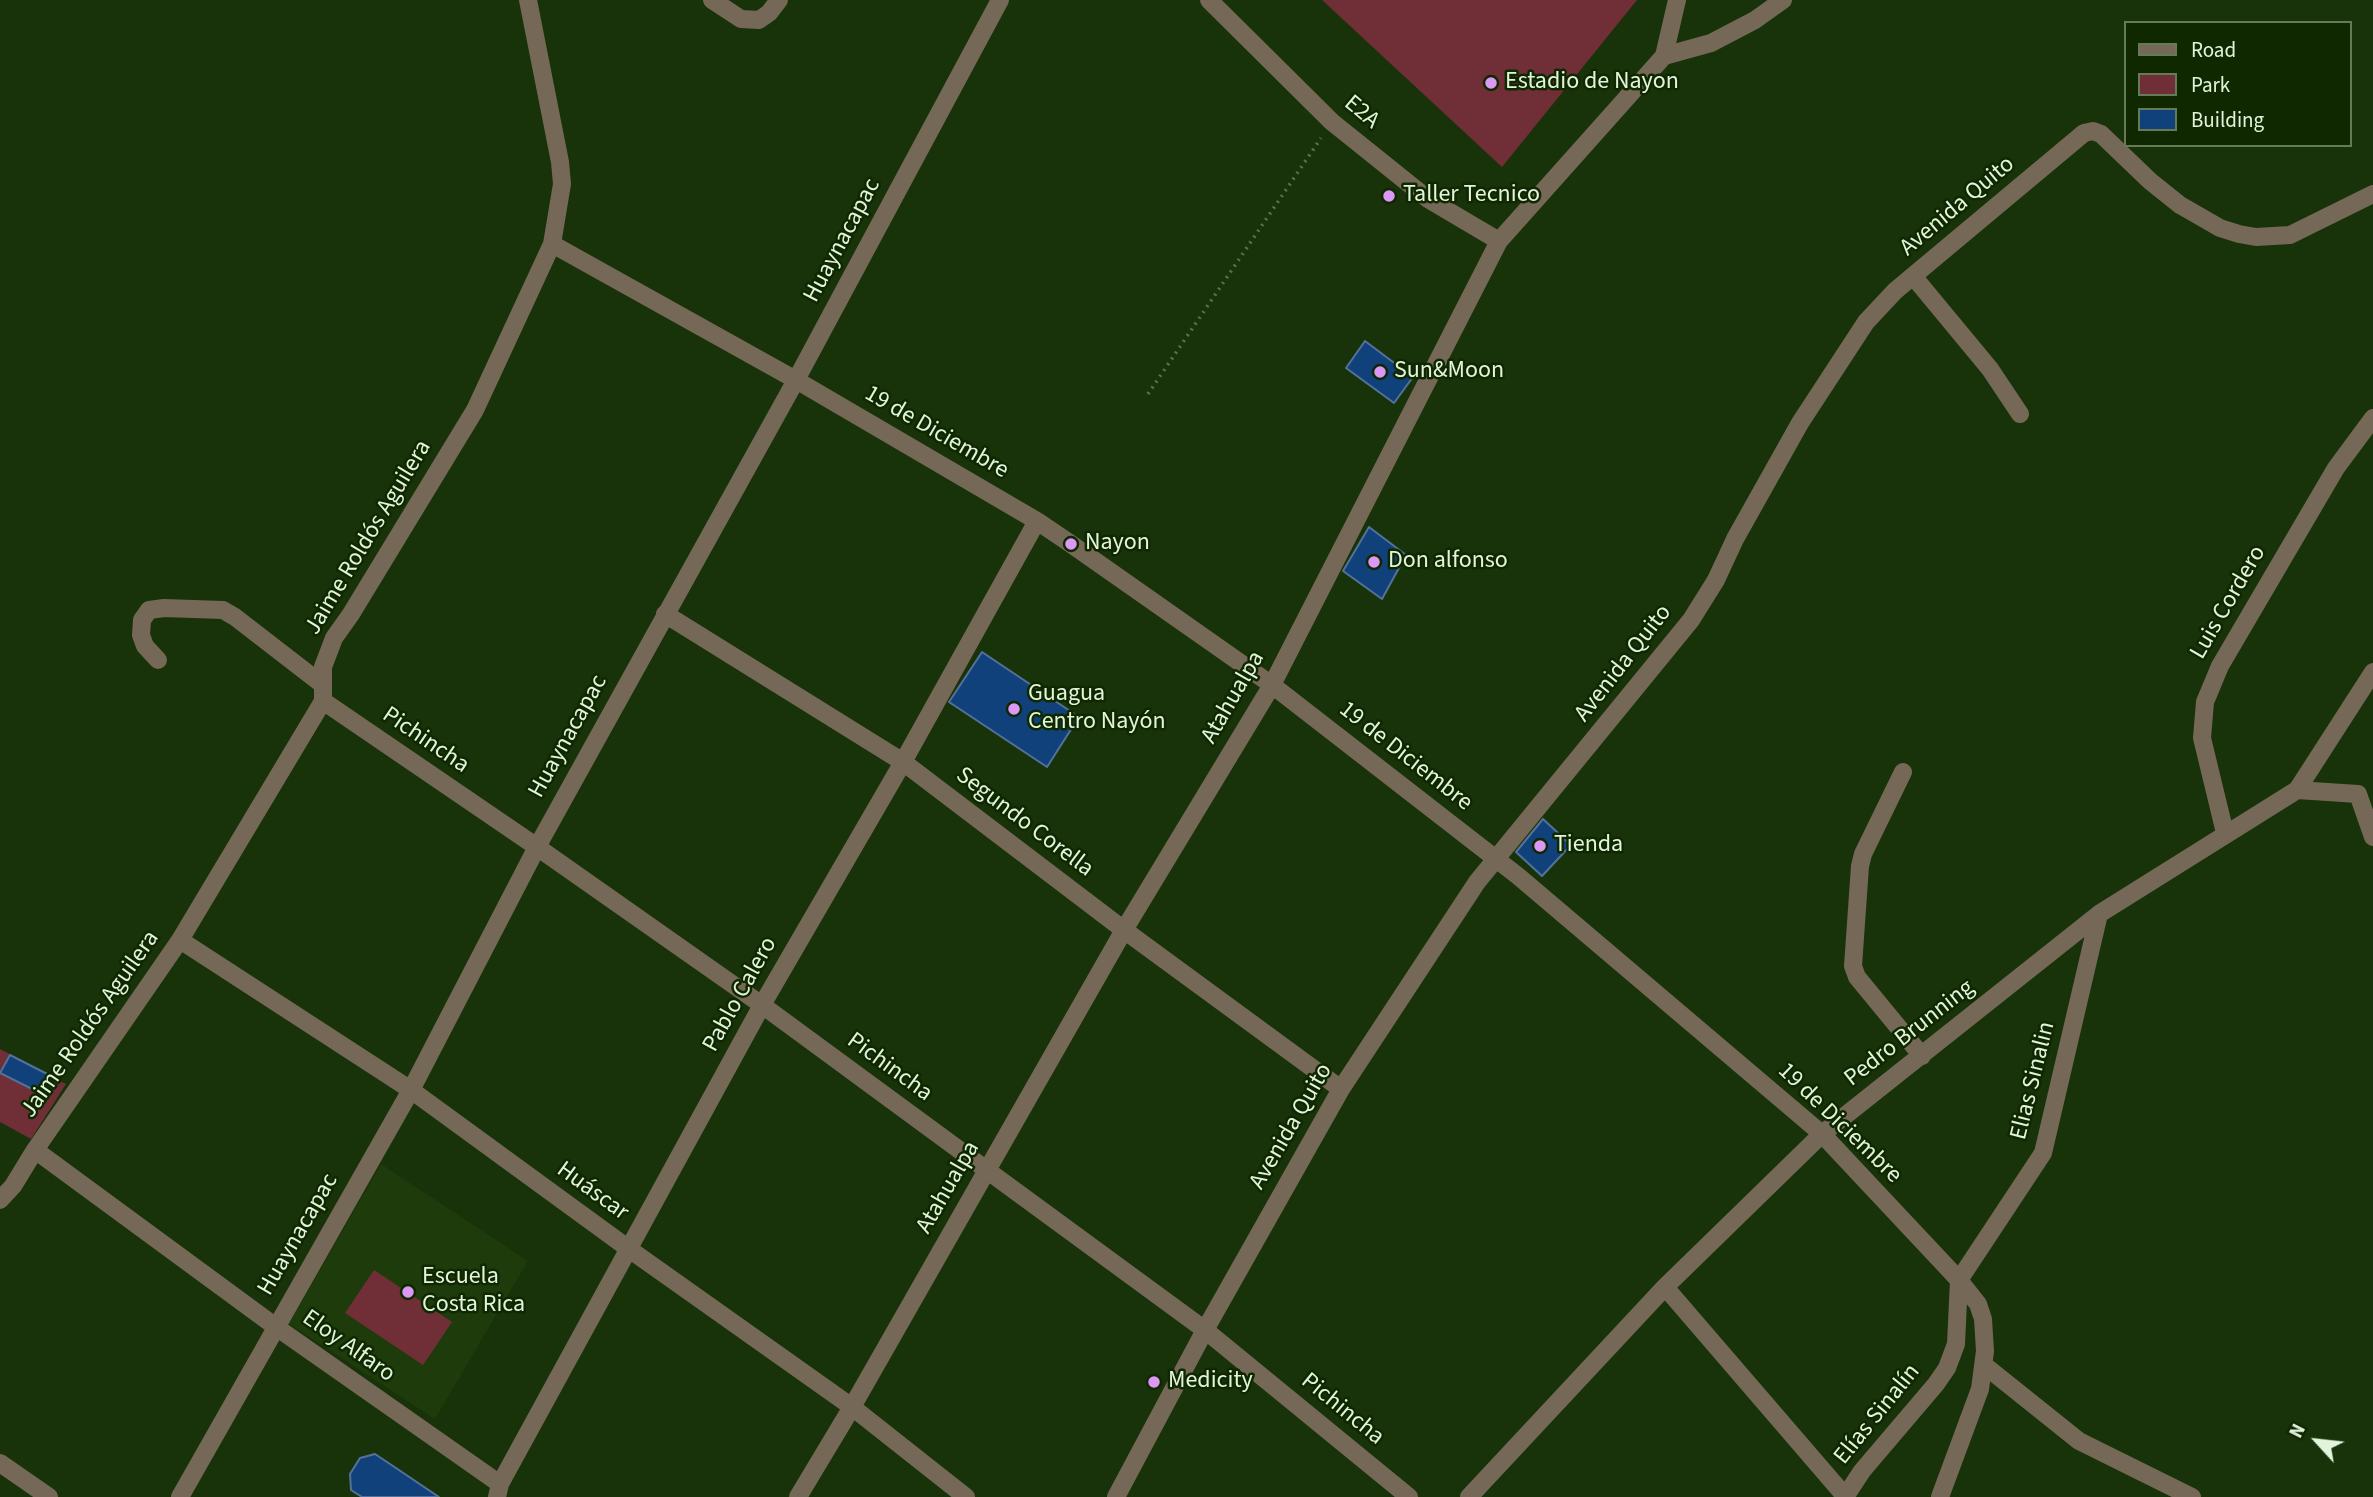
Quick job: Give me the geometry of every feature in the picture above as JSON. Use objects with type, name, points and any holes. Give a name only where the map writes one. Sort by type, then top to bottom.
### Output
[{"type":"street","name":"Jaime Roldós Aguilera","points":[[0,1200],[13,1185],[180,940],[323,693],[323,667],[334,638],[475,410],[552,244],[562,184],[560,162],[528,0]]},
{"type":"street","points":[[712,0],[741,19],[758,20],[769,13],[779,0]]},
{"type":"street","name":"Huaynacapac","points":[[180,1497],[411,1090],[537,846],[796,380],[1000,0]]},
{"type":"street","name":"E2A","points":[[1209,0],[1332,121],[1428,199],[1499,242]]},
{"type":"street","points":[[1677,0],[1664,56],[1711,43],[1755,20],[1783,0]]},
{"type":"street","name":"Atahualpa","points":[[798,1497],[988,1171],[1124,930],[1272,685],[1499,242],[1664,56]]},
{"type":"street","name":"Avenida Quito","points":[[1116,1497],[1205,1330],[1341,1089],[1459,907],[1690,620],[1716,580],[1735,539],[1807,411],[1866,322],[1895,291],[2084,133],[2093,131],[2101,134],[2150,181],[2180,205],[2220,229],[2238,234],[2271,237],[2290,235],[2311,227],[2373,194]]},
{"type":"street","name":"19 de Diciembre","points":[[552,244],[796,380],[1037,521],[1272,685],[1557,908],[1822,1134],[1959,1280],[1978,1304],[1983,1319],[1984,1365],[1980,1389],[1940,1497]]},
{"type":"street","points":[[1913,276],[1990,369],[2020,414]]},
{"type":"street","name":"Luis Cordero","points":[[2225,833],[2202,738],[2205,702],[2220,666],[2336,468],[2373,418]]},
{"type":"street","name":"Pablo Calero","points":[[498,1490],[762,1005],[903,762],[1037,521]]},
{"type":"street","name":"Pichincha","points":[[158,660],[145,646],[141,635],[142,620],[149,610],[222,610],[235,617],[323,693],[762,1005],[1205,1330],[1409,1497]]},
{"type":"street","name":"Segundo Corella","points":[[665,614],[903,762],[1124,930],[1341,1089]]},
{"type":"street","name":"Pedro Brunning","points":[[1469,1497],[1665,1287],[1822,1134],[2099,914],[2297,790],[2373,672]]},
{"type":"street","points":[[1903,772],[1863,854],[1853,966],[1857,977],[1922,1056]]},
{"type":"street","points":[[2297,790],[2358,794],[2373,837]]},
{"type":"street","name":"Elias Sinalin","points":[[1959,1280],[1978,1248],[2012,1203],[2046,1144],[2099,914]]},
{"type":"street","name":"Huáscar","points":[[180,940],[411,1090],[852,1407],[965,1497]]},
{"type":"street","name":"Eloy Alfaro","points":[[35,1150],[498,1490]]},
{"type":"street","name":"Elías Sinalín","points":[[1845,1497],[1862,1471],[1937,1384],[1947,1368],[1956,1344],[1959,1280]]},
{"type":"street","points":[[1665,1287],[1845,1497]]},
{"type":"street","points":[[1984,1365],[2079,1441],[2192,1497]]},
{"type":"street","points":[[0,1463],[49,1497]]},
{"type":"path","points":[[1148,394],[1332,121]]},
{"type":"shaded area","name":"Escuela Costa Rica","points":[[381,1164],[528,1261],[435,1419],[289,1324]]},
{"type":"green space","name":"Estadio de Nayon","points":[[1322,0],[1637,0],[1502,167]]},
{"type":"green space","points":[[0,1049],[66,1084],[31,1139],[0,1122]]},
{"type":"green space","points":[[374,1270],[452,1322],[423,1365],[345,1313]]},
{"type":"building","name":"Sun&Moon","points":[[1365,341],[1413,377],[1394,403],[1346,368]]},
{"type":"building","name":"Don alfonso","points":[[1369,527],[1406,555],[1382,599],[1343,571]]},
{"type":"building","name":"Guagua Centro Nayón","points":[[982,652],[1079,717],[1047,767],[949,702]]},
{"type":"building","name":"Tienda","points":[[1543,819],[1571,845],[1542,876],[1516,852]]},
{"type":"building","points":[[10,1055],[57,1079],[48,1097],[0,1073]]},
{"type":"building","points":[[375,1454],[439,1497],[362,1497],[351,1490],[350,1474],[360,1458]]},
{"type":"place","name":"Estadio de Nayon","points":[[1491,83]]},
{"type":"place","name":"Taller Tecnico","points":[[1389,196]]},
{"type":"place","name":"Sun&Moon","points":[[1380,372]]},
{"type":"place","name":"Nayon","points":[[1071,544]]},
{"type":"place","name":"Don alfonso","points":[[1374,562]]},
{"type":"place","name":"Guagua Centro Nayón","points":[[1014,709]]},
{"type":"place","name":"Tienda","points":[[1540,846]]},
{"type":"place","name":"Escuela Costa Rica","points":[[408,1292]]},
{"type":"place","name":"Medicity","points":[[1154,1382]]}]
